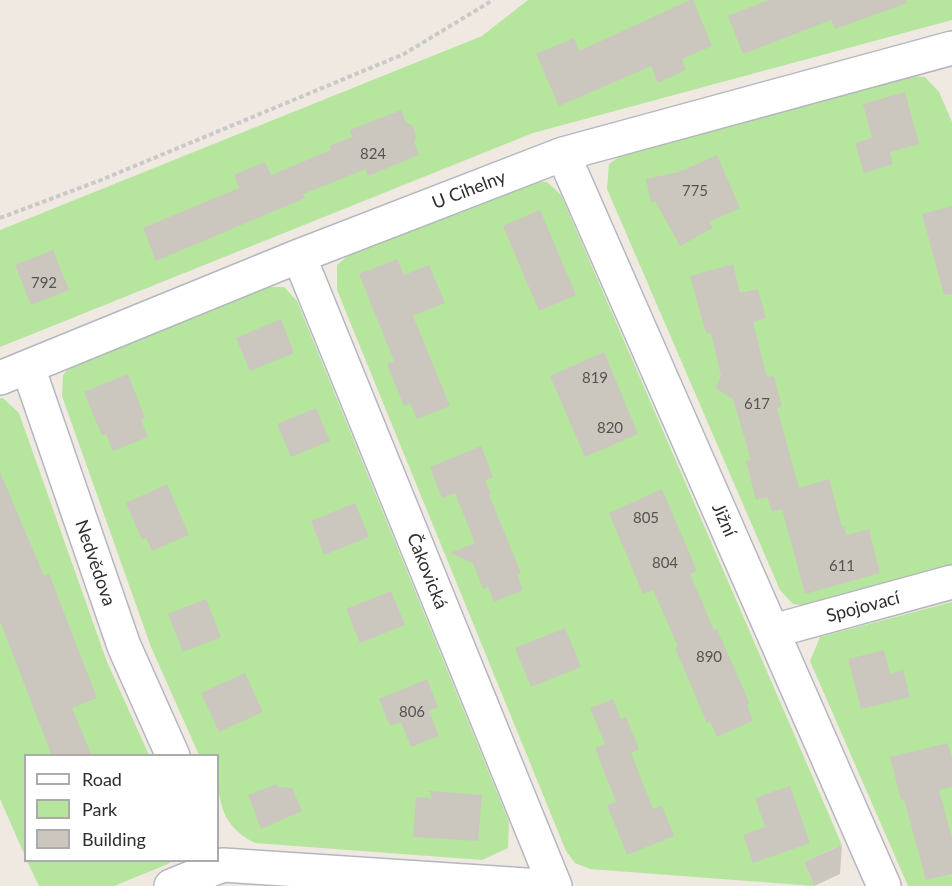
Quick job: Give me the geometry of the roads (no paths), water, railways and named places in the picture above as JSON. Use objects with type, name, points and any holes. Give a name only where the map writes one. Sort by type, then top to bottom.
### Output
[{"type":"street","name":"U Cihelny","points":[[14,373],[299,256],[563,154],[950,55]]},
{"type":"street","name":"Jižní","points":[[563,154],[884,886]]},
{"type":"street","name":"Čakovická","points":[[299,256],[555,886]]},
{"type":"street","name":"Nedvědova","points":[[14,373],[124,645],[173,754]]},
{"type":"street","name":"Spojovací","points":[[773,631],[952,582]]},
{"type":"street","points":[[171,886],[224,868],[542,886]]}]
